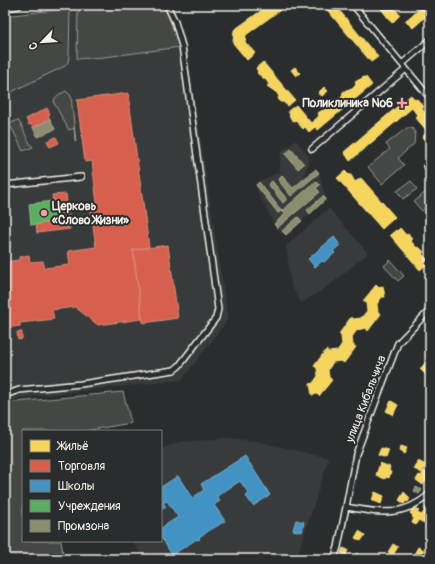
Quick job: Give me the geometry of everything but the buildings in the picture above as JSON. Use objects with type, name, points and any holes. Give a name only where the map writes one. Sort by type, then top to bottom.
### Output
[{"type":"main road","points":[[5,7],[18,5]]},
{"type":"street","points":[[5,395],[19,390],[81,384],[174,370],[179,366],[216,318],[218,309],[182,46],[175,22],[167,5]]},
{"type":"street","points":[[352,5],[430,98]]},
{"type":"street","points":[[402,64],[430,40]]},
{"type":"street","points":[[312,149],[406,69]]},
{"type":"street","points":[[5,185],[81,177]]},
{"type":"street","name":"улица Кибальчича","points":[[334,559],[338,547],[356,454],[398,343],[430,310]]},
{"type":"street","points":[[346,507],[372,512],[391,512],[406,509],[430,494]]},
{"type":"shaded area","points":[[82,5],[172,5],[185,36],[228,319],[182,380],[18,398],[5,406],[5,16]]},
{"type":"shaded area","points":[[83,5],[164,5],[180,47],[77,59],[78,12]]},
{"type":"shaded area","points":[[70,8],[68,62],[65,66],[5,95],[5,16]]},
{"type":"shaded area","points":[[66,91],[71,96],[76,142],[74,128],[69,130],[54,103],[56,96]]},
{"type":"shaded area","points":[[18,120],[33,147],[23,151],[9,124]]},
{"type":"shaded area","points":[[407,128],[412,128],[415,132],[414,144],[398,158],[404,165],[382,184],[368,167],[390,149],[386,144]]},
{"type":"shaded area","points":[[296,140],[310,158],[304,178],[316,169],[319,173],[326,199],[286,235],[281,233],[274,224],[254,184],[279,172],[281,152]]},
{"type":"shaded area","points":[[411,181],[417,189],[403,199],[397,191]]},
{"type":"shaded area","points":[[430,188],[430,204],[422,211],[414,202]]},
{"type":"shaded area","points":[[329,208],[368,253],[329,286],[301,303],[291,286],[286,246]]},
{"type":"shaded area","points":[[390,260],[404,276],[398,281],[384,266]]},
{"type":"shaded area","points":[[123,392],[131,423],[90,430],[22,430],[22,542],[61,542],[64,559],[5,559],[5,403]]},
{"type":"shaded area","points":[[227,438],[256,441],[329,458],[296,559],[144,559],[133,542],[162,542],[162,449],[180,442]]},
{"type":"place","name":"Поликлиника №6","points":[[402,103]]},
{"type":"place","name":"Церковь «Слово Жизни»","points":[[44,213]]}]
